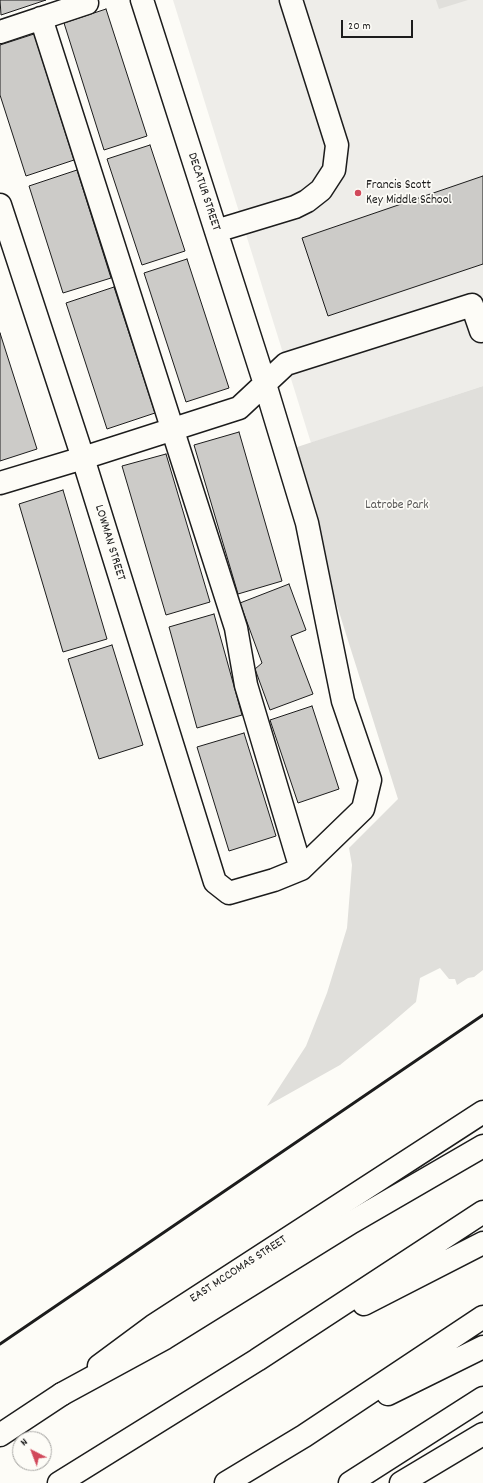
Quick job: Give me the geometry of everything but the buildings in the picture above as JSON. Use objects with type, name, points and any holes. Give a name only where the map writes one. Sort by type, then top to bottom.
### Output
[{"type":"main road","name":"DECATUR STREET","points":[[142,0],[265,384],[307,524],[344,701],[370,780],[363,809],[301,868],[274,880],[229,893],[215,882]]},
{"type":"main road","points":[[216,231],[295,207],[307,201],[321,190],[334,170],[337,146],[291,0]]},
{"type":"main road","points":[[0,32],[87,3]]},
{"type":"main road","points":[[41,18],[236,628],[246,685],[301,868]]},
{"type":"main road","name":"LOWMAN STREET","points":[[0,205],[83,458],[215,882]]},
{"type":"main road","points":[[0,483],[173,430],[239,408],[286,364],[472,305],[481,331]]},
{"type":"main road","name":"EAST MCCOMAS STREET","points":[[0,1435],[62,1394],[153,1326],[483,1112]]},
{"type":"main road","points":[[62,1394],[165,1338],[352,1222],[483,1146]]},
{"type":"main road","points":[[59,1483],[257,1360],[483,1212]]},
{"type":"main road","points":[[257,1360],[483,1243]]},
{"type":"main road","points":[[226,1483],[304,1436],[483,1317]]},
{"type":"main road","points":[[304,1436],[483,1347]]},
{"type":"main road","points":[[350,1483],[483,1398]]},
{"type":"main road","points":[[401,1483],[483,1434]]},
{"type":"shaded area","name":"Francis Scott Key Middle School","points":[[173,0],[483,0],[483,386],[311,443]]},
{"type":"green space","points":[[436,0],[468,0],[439,9]]},
{"type":"green space","name":"Latrobe Park","points":[[483,386],[483,970],[474,977],[468,978],[457,985],[455,979],[449,979],[440,968],[420,978],[416,1002],[387,1027],[340,1065],[267,1106],[306,1046],[327,993],[347,928],[352,865],[349,848],[398,799],[288,450]]},
{"type":"railway","points":[[0,1344],[483,1015]]},
{"type":"place","name":"Francis Scott Key Middle School","points":[[358,193]]}]
